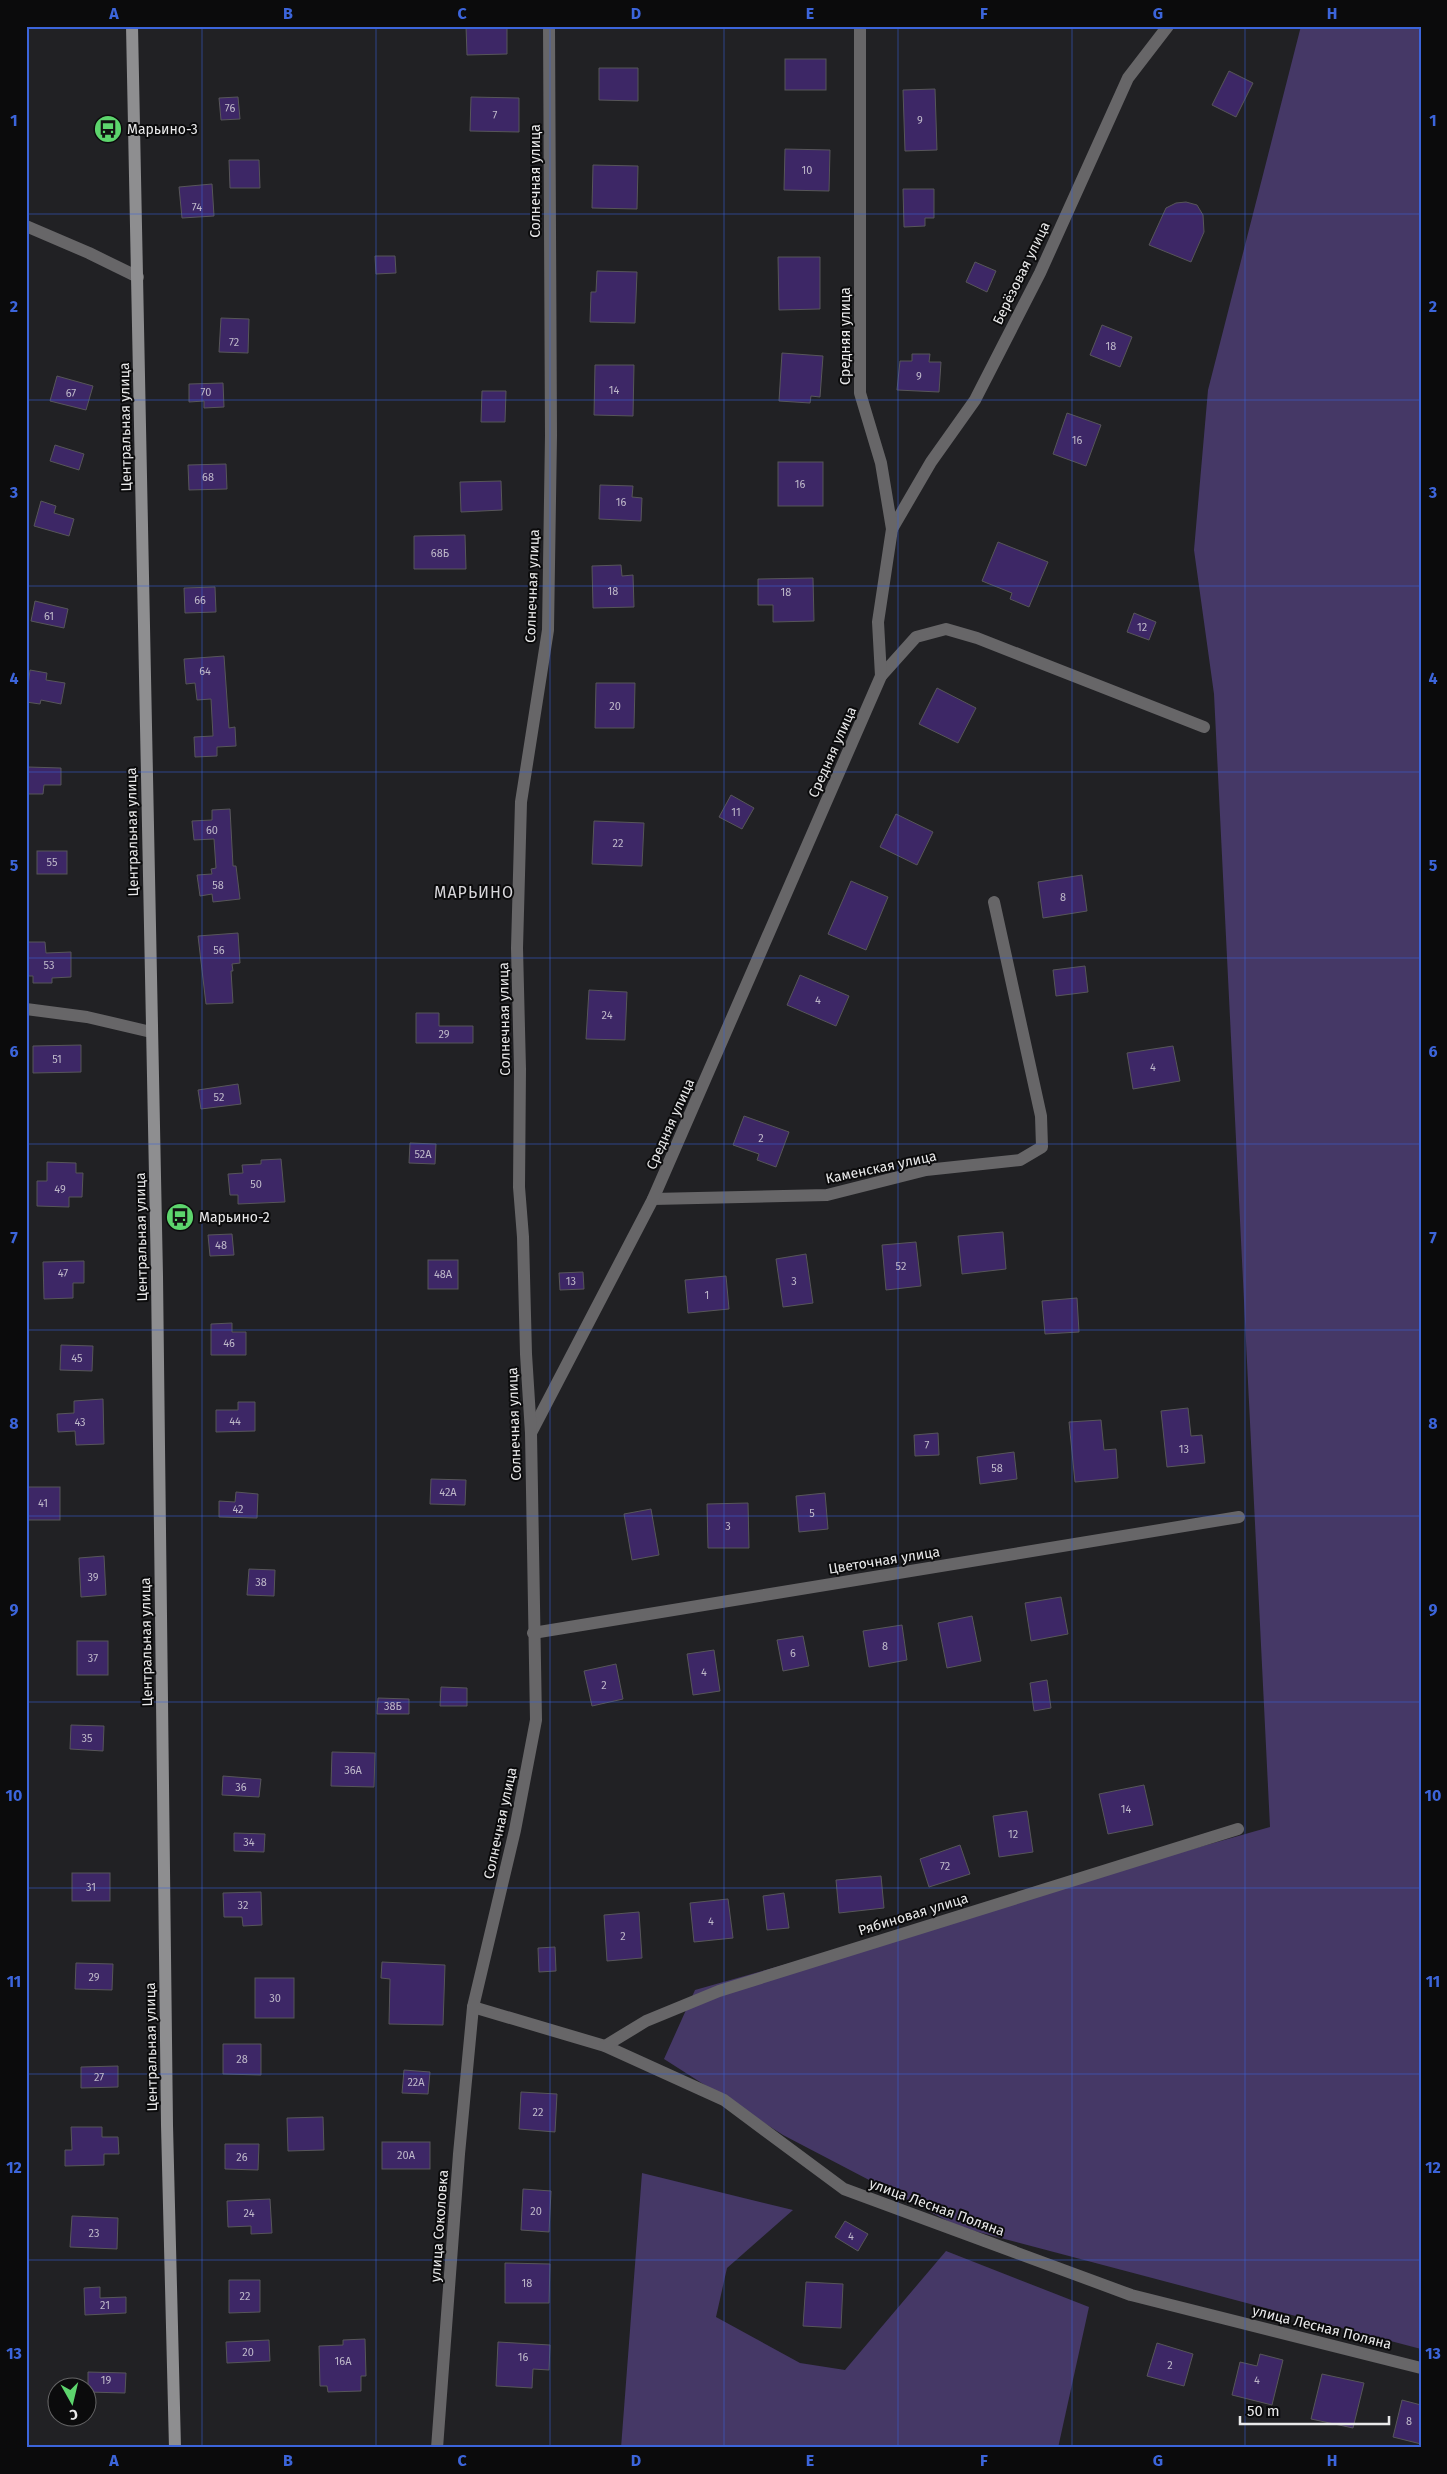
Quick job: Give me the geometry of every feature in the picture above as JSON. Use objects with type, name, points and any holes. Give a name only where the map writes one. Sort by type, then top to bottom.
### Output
[{"type":"main road","name":"Центральная улица","points":[[132,26],[159,1403],[167,2125],[175,2448]]},
{"type":"street","name":"Солнечная улица","points":[[473,2007],[515,1830],[536,1720],[531,1433],[526,1354],[524,1237],[518,1187],[520,1069],[517,948],[521,802],[548,630],[551,435],[549,26]]},
{"type":"street","name":"Средняя улица","points":[[531,1433],[653,1199],[881,676],[878,622],[892,529],[881,463],[860,393],[860,26]]},
{"type":"street","name":"Берёзовая улица","points":[[892,529],[931,462],[975,400],[1040,273],[1128,78],[1168,26]]},
{"type":"street","points":[[26,226],[89,253],[138,277]]},
{"type":"street","points":[[881,676],[916,637],[946,629],[977,638],[1204,727]]},
{"type":"street","name":"Каменская улица","points":[[653,1199],[827,1195],[926,1170],[1020,1160],[1042,1147],[1041,1116],[994,902]]},
{"type":"street","points":[[26,1009],[87,1017],[151,1032]]},
{"type":"street","name":"Цветочная улица","points":[[533,1632],[1239,1517]]},
{"type":"street","name":"Рябиновая улица","points":[[605,2046],[646,2021],[719,1991],[1238,1829]]},
{"type":"street","name":"улица Лесная Поляна","points":[[473,2007],[605,2046],[724,2100],[844,2189],[1131,2295],[1421,2368]]},
{"type":"street","name":"улица Соколовка","points":[[438,2448],[473,2007]]},
{"type":"shaded area","points":[[1301,26],[1421,26],[1421,2349],[959,2227],[783,2135],[664,2059],[695,1990],[1270,1827],[1214,694],[1194,550],[1208,390]]},
{"type":"shaded area","points":[[642,2173],[793,2210],[727,2268],[716,2317],[800,2363],[845,2370],[946,2251],[1089,2307],[1058,2448],[621,2448]]},
{"type":"building","points":[[466,26],[507,26],[507,54],[467,55]]},
{"type":"building","points":[[785,59],[826,59],[826,90],[785,90]]},
{"type":"building","points":[[599,68],[638,68],[638,101],[599,100]]},
{"type":"building","points":[[1229,71],[1253,83],[1236,117],[1212,105]]},
{"type":"building","points":[[935,89],[937,150],[905,151],[903,90]]},
{"type":"building","points":[[238,97],[240,119],[221,120],[219,98]]},
{"type":"building","points":[[471,97],[519,98],[519,132],[470,131]]},
{"type":"building","points":[[785,149],[830,150],[829,191],[784,190]]},
{"type":"building","points":[[229,160],[259,160],[260,188],[230,188]]},
{"type":"building","points":[[593,165],[638,166],[637,209],[592,208]]},
{"type":"building","points":[[212,184],[214,216],[182,218],[179,187]]},
{"type":"building","points":[[903,189],[934,189],[934,218],[925,218],[925,226],[904,227]]},
{"type":"building","points":[[1186,202],[1197,205],[1203,215],[1204,232],[1191,262],[1149,245],[1166,208],[1176,203]]},
{"type":"building","points":[[375,256],[395,256],[396,273],[376,274]]},
{"type":"building","points":[[778,257],[820,257],[820,309],[779,310]]},
{"type":"building","points":[[975,262],[996,271],[987,292],[966,282]]},
{"type":"building","points":[[597,271],[637,272],[635,323],[590,322],[591,292],[596,292]]},
{"type":"building","points":[[221,318],[249,319],[248,353],[219,352]]},
{"type":"building","points":[[1102,325],[1132,337],[1120,367],[1090,355]]},
{"type":"building","points":[[782,353],[823,356],[820,397],[811,396],[810,403],[779,401]]},
{"type":"building","points":[[912,354],[930,354],[929,362],[941,362],[939,392],[897,390],[900,361],[912,361]]},
{"type":"building","points":[[595,365],[634,365],[633,416],[594,415]]},
{"type":"building","points":[[57,376],[93,386],[86,410],[50,401]]},
{"type":"building","points":[[223,383],[224,407],[204,408],[204,401],[189,402],[189,384]]},
{"type":"building","points":[[482,391],[506,391],[505,422],[481,422]]},
{"type":"building","points":[[1067,413],[1101,425],[1086,466],[1053,454]]},
{"type":"building","points":[[55,445],[84,454],[79,470],[50,461]]},
{"type":"building","points":[[778,462],[823,462],[823,506],[778,506]]},
{"type":"building","points":[[226,464],[227,489],[189,490],[188,465]]},
{"type":"building","points":[[501,481],[502,510],[461,512],[460,482]]},
{"type":"building","points":[[600,485],[633,486],[632,497],[642,498],[641,521],[599,519]]},
{"type":"building","points":[[41,501],[56,506],[54,513],[74,519],[69,536],[34,526]]},
{"type":"building","points":[[465,535],[466,569],[414,569],[414,536]]},
{"type":"building","points":[[998,542],[1048,562],[1029,607],[1010,599],[1012,593],[982,581]]},
{"type":"building","points":[[621,565],[622,576],[633,575],[634,607],[593,608],[592,566]]},
{"type":"building","points":[[813,578],[814,621],[773,622],[773,605],[758,605],[758,579]]},
{"type":"building","points":[[215,587],[216,612],[185,613],[184,588]]},
{"type":"building","points":[[35,601],[68,609],[64,628],[31,621]]},
{"type":"building","points":[[1134,613],[1156,622],[1149,640],[1127,632]]},
{"type":"building","points":[[224,656],[229,728],[235,727],[236,746],[217,747],[217,756],[195,757],[194,737],[213,736],[211,699],[197,700],[195,683],[186,684],[184,659]]},
{"type":"building","points":[[30,670],[47,673],[46,680],[65,683],[61,704],[41,700],[40,704],[26,702]]},
{"type":"building","points":[[596,683],[635,683],[634,728],[595,728]]},
{"type":"building","points":[[937,688],[976,708],[958,743],[919,724]]},
{"type":"building","points":[[28,767],[61,768],[61,785],[44,785],[43,794],[28,794]]},
{"type":"building","points":[[731,795],[754,808],[742,829],[719,817]]},
{"type":"building","points":[[230,809],[233,866],[236,866],[240,899],[213,902],[212,894],[200,896],[197,875],[212,874],[211,869],[216,868],[214,839],[194,840],[192,821],[212,820],[212,810]]},
{"type":"building","points":[[896,814],[933,832],[917,865],[880,847]]},
{"type":"building","points":[[594,821],[644,823],[642,866],[592,864]]},
{"type":"building","points":[[37,851],[67,851],[67,874],[37,874]]},
{"type":"building","points":[[1082,875],[1087,911],[1043,918],[1038,882]]},
{"type":"building","points":[[851,881],[888,897],[866,950],[828,934]]},
{"type":"building","points":[[238,933],[240,963],[232,964],[233,971],[231,971],[233,1003],[206,1004],[198,936]]},
{"type":"building","points":[[26,942],[45,942],[46,953],[71,952],[71,977],[52,978],[52,983],[33,983],[33,976],[26,976]]},
{"type":"building","points":[[1085,966],[1088,992],[1056,996],[1053,970]]},
{"type":"building","points":[[800,975],[849,996],[836,1026],[787,1005]]},
{"type":"building","points":[[589,990],[627,992],[625,1040],[586,1039]]},
{"type":"building","points":[[416,1013],[439,1013],[439,1026],[473,1026],[473,1043],[416,1043]]},
{"type":"building","points":[[81,1045],[81,1072],[33,1073],[33,1046]]},
{"type":"building","points":[[1173,1046],[1180,1081],[1133,1089],[1127,1053]]},
{"type":"building","points":[[238,1084],[241,1104],[201,1109],[198,1090]]},
{"type":"building","points":[[744,1116],[789,1132],[776,1167],[757,1160],[759,1154],[733,1145]]},
{"type":"building","points":[[410,1143],[436,1144],[435,1164],[409,1163]]},
{"type":"building","points":[[281,1159],[285,1202],[238,1204],[238,1195],[230,1195],[228,1174],[243,1173],[242,1165],[261,1164],[261,1160]]},
{"type":"building","points":[[47,1162],[76,1163],[76,1173],[83,1173],[82,1197],[69,1197],[69,1207],[37,1206],[37,1181],[47,1181]]},
{"type":"building","points":[[1003,1232],[1006,1269],[962,1274],[958,1236]]},
{"type":"building","points":[[232,1234],[234,1255],[210,1256],[208,1235]]},
{"type":"building","points":[[916,1242],[921,1286],[886,1290],[882,1245]]},
{"type":"building","points":[[806,1254],[813,1303],[783,1307],[776,1259]]},
{"type":"building","points":[[428,1260],[458,1260],[458,1289],[428,1289]]},
{"type":"building","points":[[84,1261],[84,1283],[73,1283],[73,1298],[44,1299],[43,1262]]},
{"type":"building","points":[[583,1272],[584,1289],[560,1290],[559,1273]]},
{"type":"building","points":[[726,1276],[729,1309],[688,1313],[685,1280]]},
{"type":"building","points":[[1077,1298],[1079,1332],[1045,1334],[1042,1301]]},
{"type":"building","points":[[232,1323],[232,1332],[246,1332],[246,1355],[211,1355],[211,1324]]},
{"type":"building","points":[[61,1345],[93,1346],[92,1371],[60,1370]]},
{"type":"building","points":[[103,1399],[104,1444],[76,1445],[75,1431],[58,1432],[57,1414],[74,1413],[74,1401]]},
{"type":"building","points":[[238,1402],[255,1402],[255,1431],[216,1432],[216,1410],[238,1410]]},
{"type":"building","points":[[1188,1408],[1191,1436],[1202,1435],[1205,1463],[1167,1467],[1161,1411]]},
{"type":"building","points":[[1101,1420],[1104,1450],[1116,1449],[1118,1478],[1075,1482],[1069,1422]]},
{"type":"building","points":[[938,1433],[939,1455],[915,1456],[914,1435]]},
{"type":"building","points":[[1014,1452],[1017,1479],[980,1484],[977,1457]]},
{"type":"building","points":[[431,1479],[466,1480],[465,1505],[430,1504]]},
{"type":"building","points":[[26,1487],[60,1487],[60,1520],[26,1520]]},
{"type":"building","points":[[236,1492],[258,1494],[257,1518],[219,1517],[219,1501],[235,1502]]},
{"type":"building","points":[[825,1493],[828,1529],[799,1532],[796,1496]]},
{"type":"building","points":[[748,1503],[749,1548],[708,1548],[707,1504]]},
{"type":"building","points":[[651,1509],[659,1555],[632,1560],[624,1514]]},
{"type":"building","points":[[104,1556],[106,1595],[81,1597],[79,1558]]},
{"type":"building","points":[[249,1569],[275,1570],[274,1596],[247,1595]]},
{"type":"building","points":[[1061,1597],[1068,1634],[1031,1641],[1025,1603]]},
{"type":"building","points":[[972,1616],[981,1661],[947,1668],[938,1623]]},
{"type":"building","points":[[902,1625],[907,1660],[869,1667],[863,1631]]},
{"type":"building","points":[[803,1636],[809,1666],[783,1671],[777,1640]]},
{"type":"building","points":[[77,1641],[108,1641],[108,1675],[77,1675]]},
{"type":"building","points":[[714,1650],[720,1691],[693,1695],[687,1654]]},
{"type":"building","points":[[616,1664],[623,1699],[592,1706],[584,1671]]},
{"type":"building","points":[[1047,1680],[1051,1708],[1034,1711],[1030,1683]]},
{"type":"building","points":[[441,1687],[467,1688],[467,1706],[440,1706]]},
{"type":"building","points":[[378,1698],[409,1699],[409,1714],[377,1714]]},
{"type":"building","points":[[71,1725],[104,1726],[103,1751],[70,1749]]},
{"type":"building","points":[[332,1752],[375,1753],[374,1787],[331,1786]]},
{"type":"building","points":[[223,1776],[261,1779],[259,1797],[222,1795]]},
{"type":"building","points":[[1144,1785],[1153,1825],[1108,1834],[1099,1794]]},
{"type":"building","points":[[1027,1811],[1033,1852],[999,1857],[993,1816]]},
{"type":"building","points":[[234,1833],[265,1834],[264,1852],[234,1851]]},
{"type":"building","points":[[960,1845],[970,1874],[929,1887],[920,1859]]},
{"type":"building","points":[[72,1873],[110,1873],[110,1901],[72,1901]]},
{"type":"building","points":[[881,1876],[884,1908],[839,1913],[836,1880]]},
{"type":"building","points":[[261,1892],[262,1925],[243,1926],[242,1917],[224,1917],[223,1893]]},
{"type":"building","points":[[784,1893],[789,1928],[767,1930],[763,1896]]},
{"type":"building","points":[[728,1899],[733,1938],[694,1942],[690,1903]]},
{"type":"building","points":[[639,1912],[642,1958],[607,1961],[604,1915]]},
{"type":"building","points":[[555,1947],[556,1971],[539,1972],[538,1948]]},
{"type":"building","points":[[382,1962],[445,1965],[443,2025],[389,2024],[390,1979],[381,1978]]},
{"type":"building","points":[[76,1963],[113,1964],[112,1990],[75,1989]]},
{"type":"building","points":[[255,1978],[294,1978],[294,2018],[255,2018]]},
{"type":"building","points":[[223,2044],[261,2044],[261,2075],[223,2074]]},
{"type":"building","points":[[118,2066],[118,2087],[81,2088],[81,2067]]},
{"type":"building","points":[[404,2070],[430,2072],[428,2094],[402,2093]]},
{"type":"building","points":[[521,2092],[557,2094],[555,2132],[519,2129]]},
{"type":"building","points":[[323,2117],[324,2150],[288,2151],[287,2118]]},
{"type":"building","points":[[71,2127],[102,2127],[102,2137],[118,2137],[119,2154],[104,2154],[104,2165],[65,2166],[65,2150],[72,2150]]},
{"type":"building","points":[[382,2142],[430,2142],[430,2169],[382,2169]]},
{"type":"building","points":[[225,2144],[259,2144],[258,2170],[225,2169]]},
{"type":"building","points":[[523,2189],[551,2191],[549,2232],[521,2230]]},
{"type":"building","points":[[270,2199],[272,2233],[251,2234],[251,2226],[228,2227],[227,2201]]},
{"type":"building","points":[[72,2216],[118,2218],[117,2249],[70,2247]]},
{"type":"building","points":[[845,2221],[868,2234],[858,2251],[835,2237]]},
{"type":"building","points":[[505,2263],[550,2264],[549,2303],[505,2303]]},
{"type":"building","points":[[229,2280],[260,2280],[260,2312],[229,2313]]},
{"type":"building","points":[[806,2282],[843,2284],[841,2328],[803,2326]]},
{"type":"building","points":[[100,2287],[100,2298],[126,2297],[126,2313],[85,2315],[84,2288]]},
{"type":"building","points":[[365,2339],[366,2376],[361,2376],[361,2391],[328,2392],[327,2386],[320,2386],[319,2346],[343,2345],[343,2340]]},
{"type":"building","points":[[269,2340],[270,2361],[227,2363],[226,2342]]},
{"type":"building","points":[[498,2342],[550,2345],[549,2370],[533,2369],[532,2388],[496,2386]]},
{"type":"building","points":[[1157,2343],[1193,2354],[1184,2386],[1147,2376]]},
{"type":"building","points":[[1260,2354],[1283,2360],[1272,2405],[1232,2395],[1240,2362],[1257,2366]]},
{"type":"building","points":[[88,2372],[126,2373],[125,2393],[98,2392],[98,2376],[88,2376]]},
{"type":"building","points":[[1322,2374],[1364,2383],[1353,2428],[1311,2419]]},
{"type":"building","points":[[1402,2400],[1421,2405],[1421,2444],[1393,2437]]},
{"type":"place","name":"Марьино-3","points":[[108,129]]},
{"type":"place","name":"Марьино-2","points":[[180,1217]]},
{"type":"district","name":"МАРЬИНО","points":[[474,892]]}]
